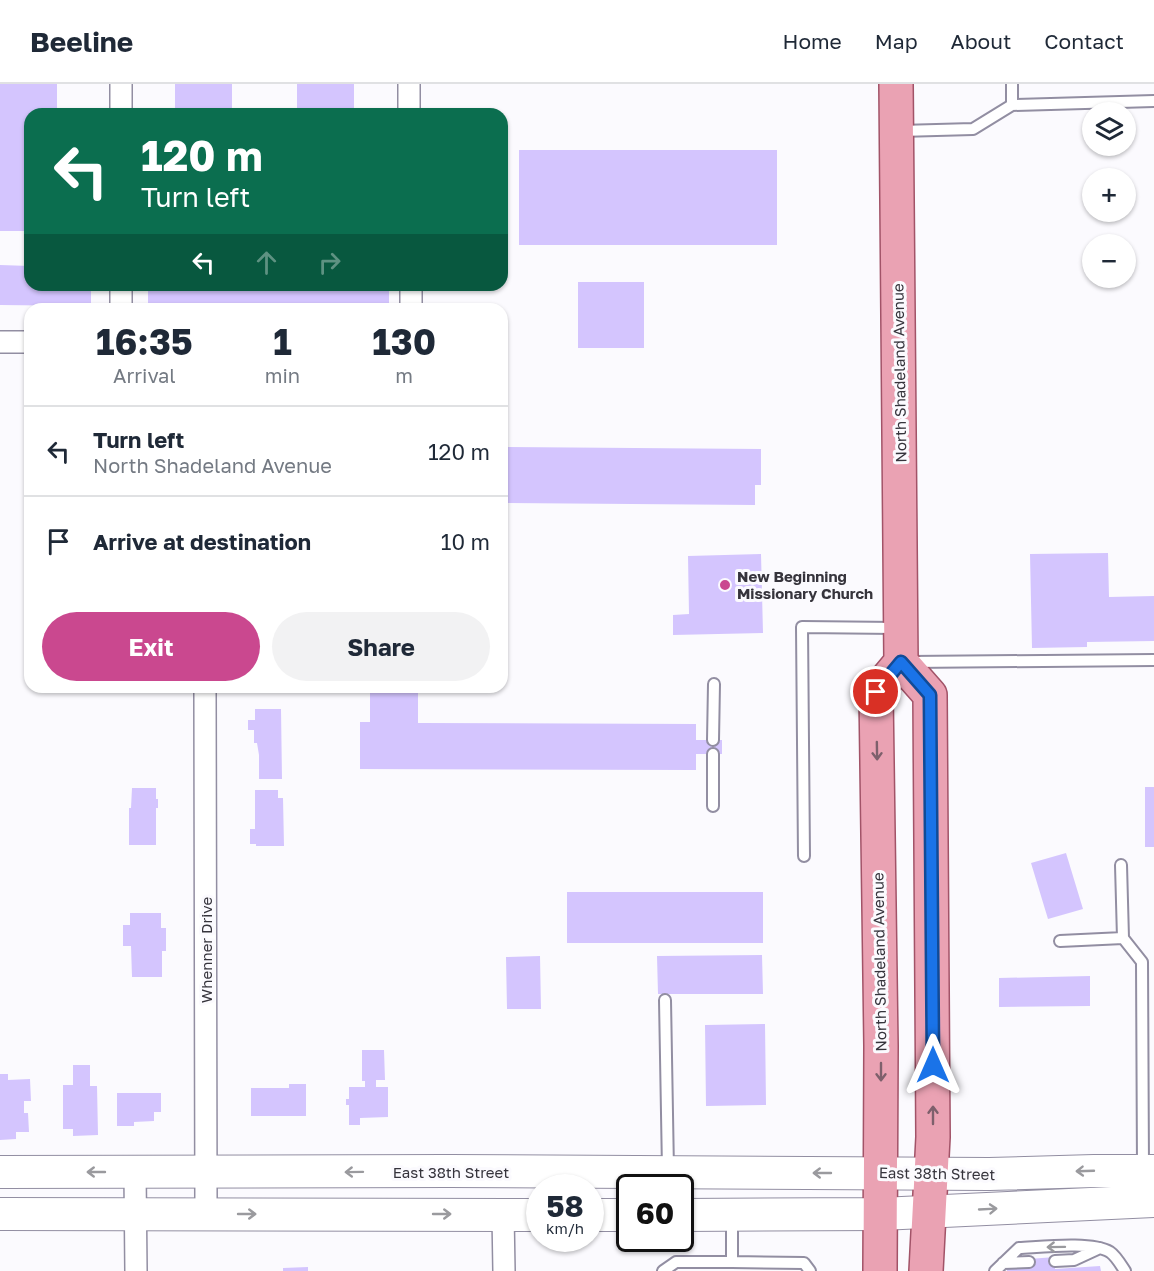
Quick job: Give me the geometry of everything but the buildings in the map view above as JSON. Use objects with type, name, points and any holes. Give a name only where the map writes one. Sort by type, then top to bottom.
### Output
[{"type":"main road","name":"North Shadeland Avenue","points":[[880,1271],[876,692],[901,662],[896,84]]},
{"type":"main road","points":[[901,662],[930,695],[933,1121],[926,1271]]},
{"type":"main road","name":"East 38th Street","points":[[0,1172],[448,1171],[989,1174],[1149,1172]]},
{"type":"main road","points":[[694,1215],[881,1214],[1154,1201]]},
{"type":"main road","points":[[0,1214],[526,1215]]},
{"type":"street","points":[[120,84],[120,108]]},
{"type":"street","points":[[409,84],[409,108]]},
{"type":"street","points":[[0,342],[24,342]]},
{"type":"street","name":"Whenner Drive","points":[[205,693],[206,1214]]},
{"type":"street","points":[[135,1172],[136,1271]]},
{"type":"street","points":[[503,1214],[504,1271]]},
{"type":"lane","points":[[1012,84],[1012,105]]},
{"type":"lane","points":[[896,131],[973,129],[1012,105],[1154,101]]},
{"type":"lane","points":[[804,856],[802,627],[901,628]]},
{"type":"lane","points":[[901,662],[1154,660]]},
{"type":"lane","points":[[713,740],[714,684]]},
{"type":"lane","points":[[713,754],[713,806]]},
{"type":"lane","points":[[1121,865],[1123,938],[1142,962],[1149,1172]]},
{"type":"lane","points":[[1060,941],[1123,938]]},
{"type":"lane","points":[[665,1000],[668,1173]]},
{"type":"lane","points":[[732,1215],[732,1262]]},
{"type":"lane","points":[[999,1267],[1019,1248],[1100,1248],[1113,1254],[1125,1271]]},
{"type":"lane","points":[[1055,1261],[1074,1260],[1100,1248]]},
{"type":"lane","points":[[663,1271],[676,1262],[804,1263],[810,1271]]},
{"type":"lane","points":[[999,1267],[1029,1262]]},
{"type":"place","name":"New Beginning Missionary Church","points":[[725,585]]},
{"type":"route","points":[[876,692],[901,662],[930,695],[933,1065]]}]
